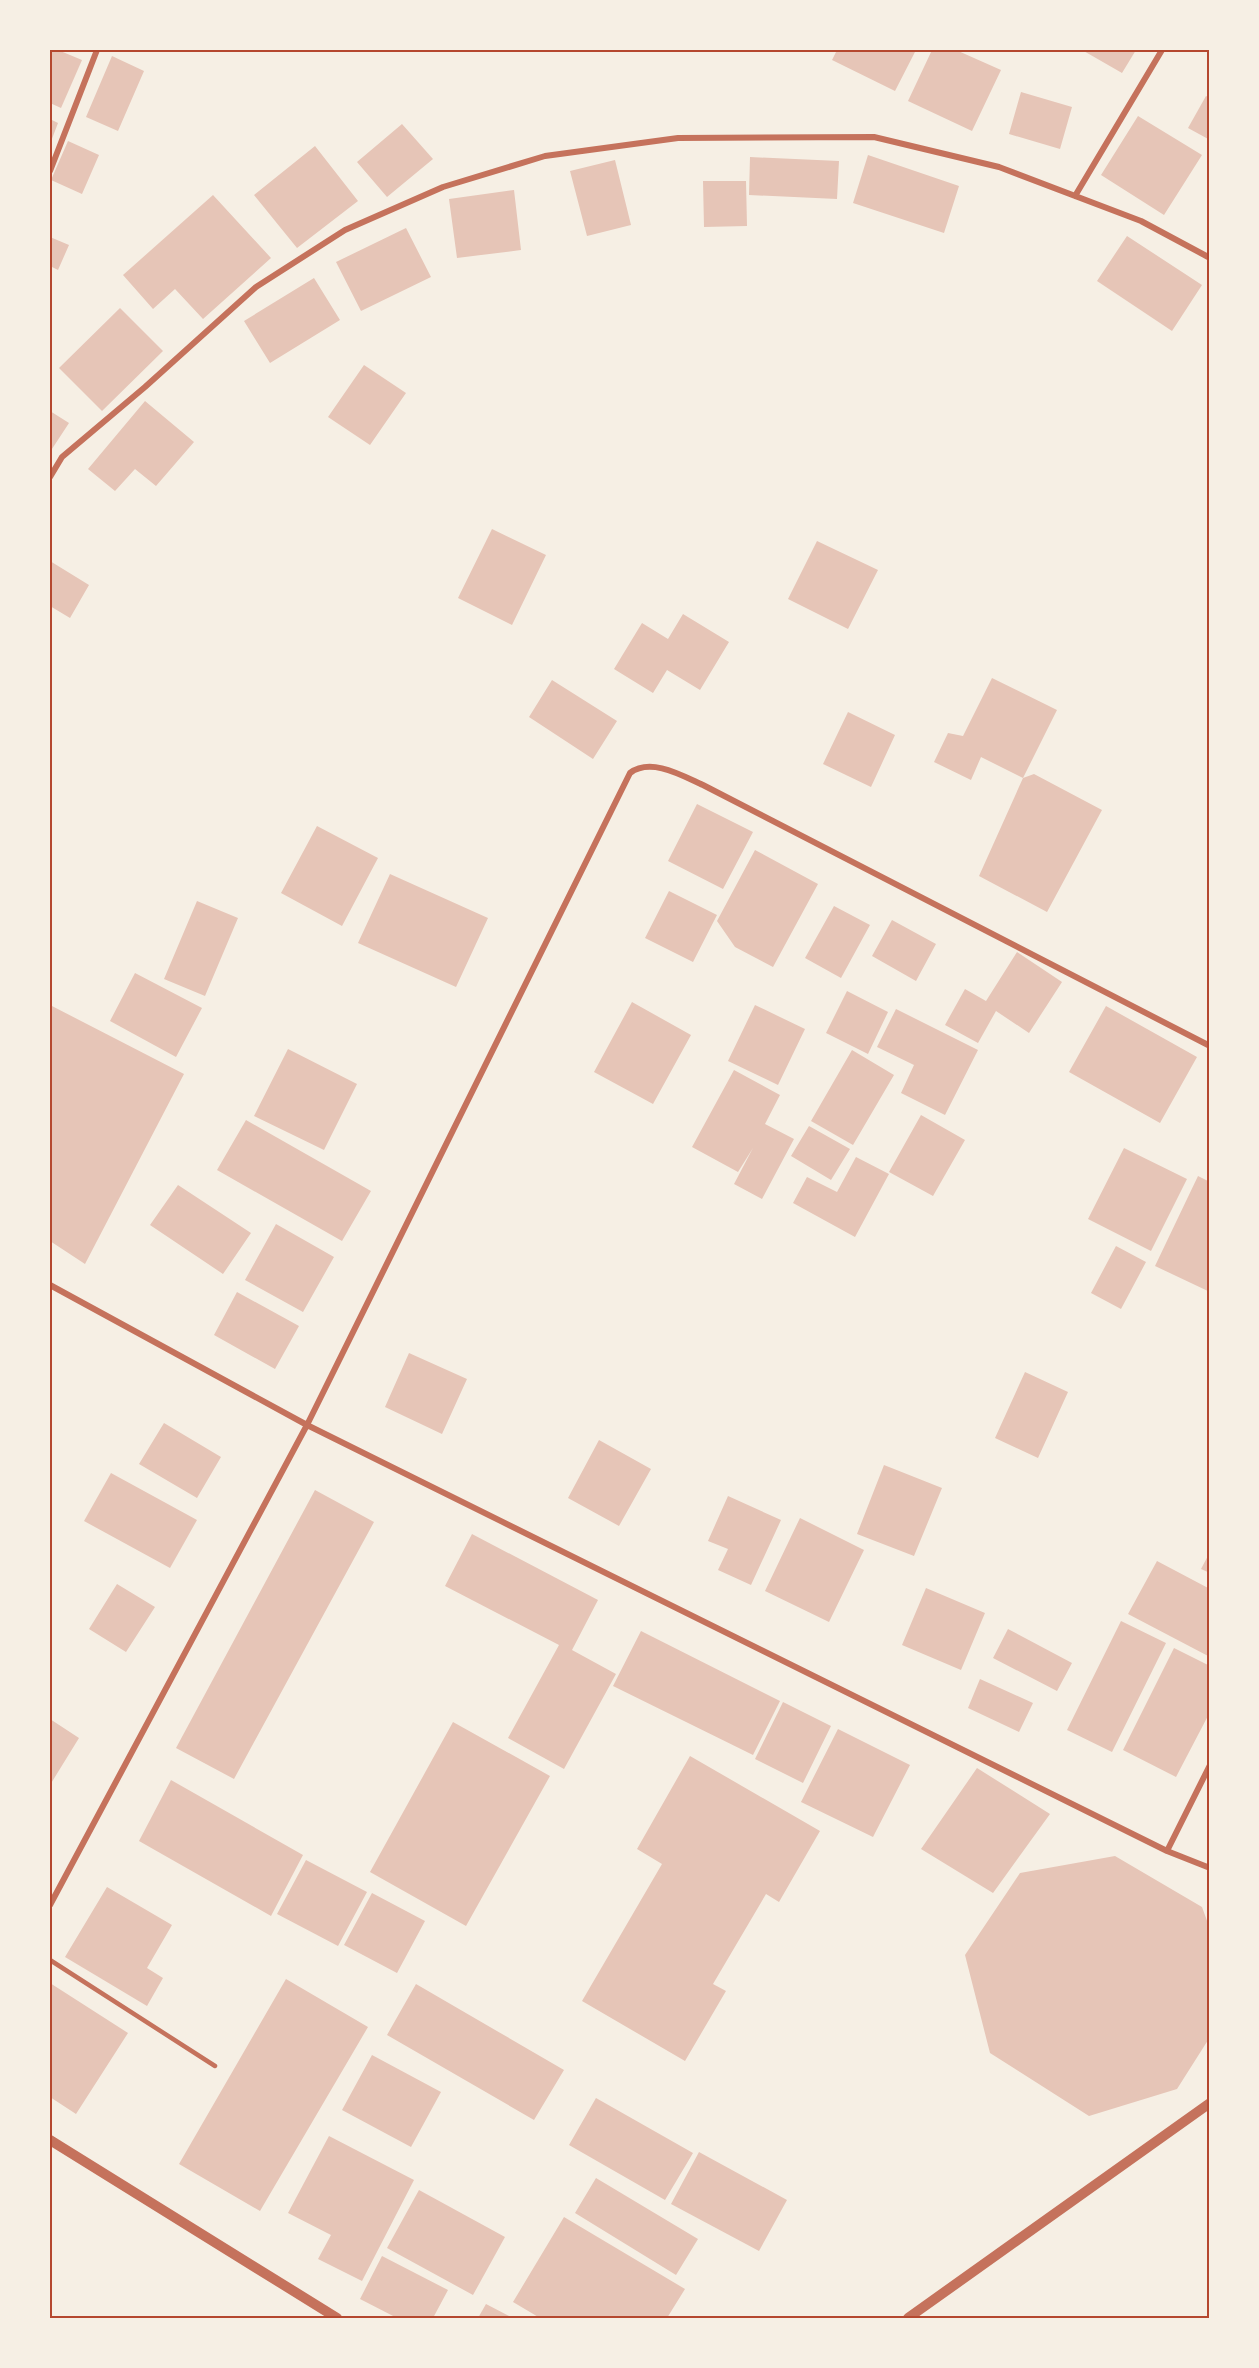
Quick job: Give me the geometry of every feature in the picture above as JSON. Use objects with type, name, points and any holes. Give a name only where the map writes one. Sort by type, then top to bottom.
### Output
[{"type":"street","points":[[50,171],[97,50]]},
{"type":"street","points":[[1075,196],[1162,50]]},
{"type":"street","points":[[50,477],[63,457],[256,287],[345,230],[443,187],[545,156],[678,138],[874,137],[999,167],[1141,221],[1209,258]]},
{"type":"street","points":[[50,1905],[307,1425],[630,773],[635,769],[668,769],[703,785],[1209,1046]]},
{"type":"street","points":[[50,1285],[307,1425],[1167,1851],[1209,1868]]},
{"type":"street","points":[[1167,1851],[1209,1765]]},
{"type":"street","points":[[908,2319],[1209,2103]]},
{"type":"street","points":[[50,2140],[337,2319]]},
{"type":"lane","points":[[50,1960],[215,2067]]},
{"type":"building","points":[[50,50],[58,50],[82,60],[61,108],[50,103]]},
{"type":"building","points":[[837,50],[916,50],[895,91],[832,60]]},
{"type":"building","points":[[932,50],[956,50],[1001,70],[972,131],[908,101]]},
{"type":"building","points":[[1082,50],[1136,50],[1122,73]]},
{"type":"building","points":[[112,56],[144,71],[118,131],[86,117]]},
{"type":"building","points":[[1021,92],[1072,107],[1060,149],[1009,134]]},
{"type":"building","points":[[1206,96],[1210,98],[1210,140],[1188,128]]},
{"type":"building","points":[[1138,116],[1202,155],[1164,215],[1101,175]]},
{"type":"building","points":[[50,119],[58,123],[50,144]]},
{"type":"building","points":[[402,124],[433,159],[387,197],[357,162]]},
{"type":"building","points":[[68,141],[99,155],[82,194],[51,180]]},
{"type":"building","points":[[315,146],[358,201],[297,248],[254,195]]},
{"type":"building","points":[[868,155],[959,186],[944,233],[853,203]]},
{"type":"building","points":[[750,157],[839,161],[837,199],[749,195]]},
{"type":"building","points":[[615,160],[631,225],[587,236],[570,171]]},
{"type":"building","points":[[703,181],[746,181],[747,226],[704,227]]},
{"type":"building","points":[[514,190],[521,250],[457,258],[449,199]]},
{"type":"building","points":[[213,195],[271,258],[203,319],[175,289],[153,309],[123,275]]},
{"type":"building","points":[[406,228],[431,277],[361,311],[336,262]]},
{"type":"building","points":[[1127,236],[1202,285],[1172,331],[1097,281]]},
{"type":"building","points":[[50,237],[69,245],[58,270],[50,266]]},
{"type":"building","points":[[314,278],[340,320],[270,363],[244,321]]},
{"type":"building","points":[[120,308],[163,351],[102,411],[59,368]]},
{"type":"building","points":[[364,365],[406,393],[370,445],[328,417]]},
{"type":"building","points":[[145,401],[194,442],[156,486],[135,469],[115,491],[88,469]]},
{"type":"building","points":[[50,411],[69,423],[50,452]]},
{"type":"building","points":[[492,529],[546,555],[512,625],[458,598]]},
{"type":"building","points":[[817,541],[878,570],[848,629],[788,599]]},
{"type":"building","points":[[50,561],[89,585],[70,618],[50,606]]},
{"type":"building","points":[[683,614],[729,642],[700,690],[667,670],[653,693],[614,669],[642,623],[668,639]]},
{"type":"building","points":[[992,678],[1057,710],[1023,778],[981,757],[971,780],[934,762],[948,733],[963,736]]},
{"type":"building","points":[[552,680],[617,721],[593,759],[529,717]]},
{"type":"building","points":[[848,712],[895,735],[871,787],[823,764]]},
{"type":"building","points":[[1034,774],[1102,810],[1047,912],[979,876],[1023,778]]},
{"type":"building","points":[[697,804],[753,832],[723,889],[668,861]]},
{"type":"building","points":[[317,826],[378,858],[342,926],[281,893]]},
{"type":"building","points":[[755,850],[818,884],[773,967],[735,947],[717,921]]},
{"type":"building","points":[[390,874],[488,918],[456,987],[358,943]]},
{"type":"building","points":[[669,891],[717,915],[693,962],[645,938]]},
{"type":"building","points":[[197,901],[238,918],[205,996],[164,979]]},
{"type":"building","points":[[834,906],[870,925],[841,978],[805,958]]},
{"type":"building","points":[[892,920],[936,944],[916,981],[872,956]]},
{"type":"building","points":[[1017,952],[1062,982],[1029,1033],[996,1011],[978,1043],[945,1025],[965,989],[986,1001]]},
{"type":"building","points":[[135,973],[202,1008],[176,1057],[110,1021]]},
{"type":"building","points":[[847,991],[888,1012],[868,1054],[826,1033]]},
{"type":"building","points":[[632,1002],[691,1035],[653,1104],[594,1072]]},
{"type":"building","points":[[50,1005],[184,1074],[85,1264],[50,1241]]},
{"type":"building","points":[[755,1005],[805,1029],[778,1085],[728,1061]]},
{"type":"building","points":[[1106,1006],[1197,1057],[1160,1123],[1069,1072]]},
{"type":"building","points":[[896,1009],[978,1050],[945,1115],[901,1093],[914,1065],[877,1047]]},
{"type":"building","points":[[288,1049],[357,1084],[324,1150],[254,1116]]},
{"type":"building","points":[[852,1050],[894,1075],[853,1145],[811,1121]]},
{"type":"building","points":[[734,1070],[780,1095],[765,1124],[794,1139],[762,1199],[734,1184],[753,1148],[738,1172],[692,1147]]},
{"type":"building","points":[[921,1115],[965,1140],[933,1196],[889,1172]]},
{"type":"building","points":[[246,1120],[371,1191],[342,1241],[217,1170]]},
{"type":"building","points":[[809,1126],[850,1149],[831,1180],[791,1156]]},
{"type":"building","points":[[1124,1148],[1187,1179],[1151,1251],[1088,1219]]},
{"type":"building","points":[[856,1157],[889,1174],[855,1237],[793,1203],[807,1177],[837,1192]]},
{"type":"building","points":[[1198,1176],[1210,1182],[1210,1292],[1155,1266]]},
{"type":"building","points":[[178,1185],[251,1233],[223,1274],[150,1225]]},
{"type":"building","points":[[276,1224],[334,1257],[303,1312],[245,1280]]},
{"type":"building","points":[[1116,1246],[1146,1262],[1121,1309],[1091,1293]]},
{"type":"building","points":[[237,1292],[299,1326],[275,1369],[214,1335]]},
{"type":"building","points":[[409,1353],[467,1379],[442,1434],[385,1407]]},
{"type":"building","points":[[1025,1372],[1068,1392],[1038,1458],[995,1438]]},
{"type":"building","points":[[164,1423],[221,1457],[197,1498],[139,1464]]},
{"type":"building","points":[[599,1440],[651,1469],[619,1526],[568,1498]]},
{"type":"building","points":[[884,1465],[942,1488],[914,1556],[857,1534]]},
{"type":"building","points":[[111,1473],[197,1520],[170,1568],[84,1521]]},
{"type":"building","points":[[315,1490],[374,1522],[234,1779],[176,1748]]},
{"type":"building","points":[[728,1496],[781,1520],[751,1585],[718,1570],[728,1549],[708,1541]]},
{"type":"building","points":[[800,1518],[864,1550],[829,1622],[765,1591]]},
{"type":"building","points":[[472,1534],[598,1600],[572,1650],[616,1674],[564,1769],[508,1738],[559,1645],[445,1586]]},
{"type":"building","points":[[1210,1552],[1210,1573],[1201,1569]]},
{"type":"building","points":[[1157,1561],[1210,1589],[1210,1657],[1128,1614]]},
{"type":"building","points":[[117,1584],[155,1607],[126,1652],[89,1629]]},
{"type":"building","points":[[926,1588],[985,1613],[961,1670],[902,1645]]},
{"type":"building","points":[[1121,1621],[1166,1643],[1112,1752],[1067,1730]]},
{"type":"building","points":[[1008,1629],[1072,1663],[1057,1691],[993,1658]]},
{"type":"building","points":[[641,1631],[780,1701],[753,1755],[613,1686]]},
{"type":"building","points":[[1174,1648],[1210,1666],[1210,1712],[1176,1777],[1123,1750]]},
{"type":"building","points":[[980,1679],[1033,1703],[1019,1732],[968,1708]]},
{"type":"building","points":[[783,1702],[831,1726],[803,1783],[755,1759]]},
{"type":"building","points":[[50,1719],[79,1738],[50,1785]]},
{"type":"building","points":[[453,1722],[550,1776],[466,1926],[370,1872]]},
{"type":"building","points":[[838,1729],[910,1765],[873,1837],[801,1802]]},
{"type":"building","points":[[690,1756],[820,1831],[779,1902],[766,1894],[713,1984],[726,1991],[685,2061],[582,2001],[662,1864],[637,1849]]},
{"type":"building","points":[[977,1768],[1050,1814],[993,1893],[921,1849]]},
{"type":"building","points":[[171,1780],[303,1855],[271,1916],[139,1841]]},
{"type":"building","points":[[1115,1856],[1202,1907],[1210,1929],[1210,2037],[1177,2089],[1089,2116],[990,2053],[965,1955],[1020,1873]]},
{"type":"building","points":[[306,1860],[367,1892],[338,1946],[277,1914]]},
{"type":"building","points":[[107,1887],[172,1925],[147,1968],[163,1978],[147,2006],[65,1957]]},
{"type":"building","points":[[372,1893],[425,1921],[397,1973],[344,1945]]},
{"type":"building","points":[[286,1979],[368,2027],[260,2211],[179,2164]]},
{"type":"building","points":[[50,1983],[128,2033],[76,2114],[50,2097]]},
{"type":"building","points":[[416,1984],[564,2070],[534,2120],[387,2035]]},
{"type":"building","points":[[372,2055],[441,2092],[411,2147],[342,2110]]},
{"type":"building","points":[[596,2098],[693,2153],[665,2200],[569,2145]]},
{"type":"building","points":[[329,2136],[414,2180],[362,2281],[318,2259],[331,2235],[288,2213]]},
{"type":"building","points":[[699,2152],[787,2200],[759,2251],[671,2204]]},
{"type":"building","points":[[596,2178],[698,2239],[676,2275],[575,2213]]},
{"type":"building","points":[[419,2190],[505,2237],[473,2295],[387,2248]]},
{"type":"building","points":[[564,2217],[685,2289],[667,2318],[540,2318],[513,2302]]},
{"type":"building","points":[[382,2256],[448,2290],[433,2318],[397,2318],[360,2299]]},
{"type":"building","points":[[486,2304],[513,2318],[478,2318]]}]
